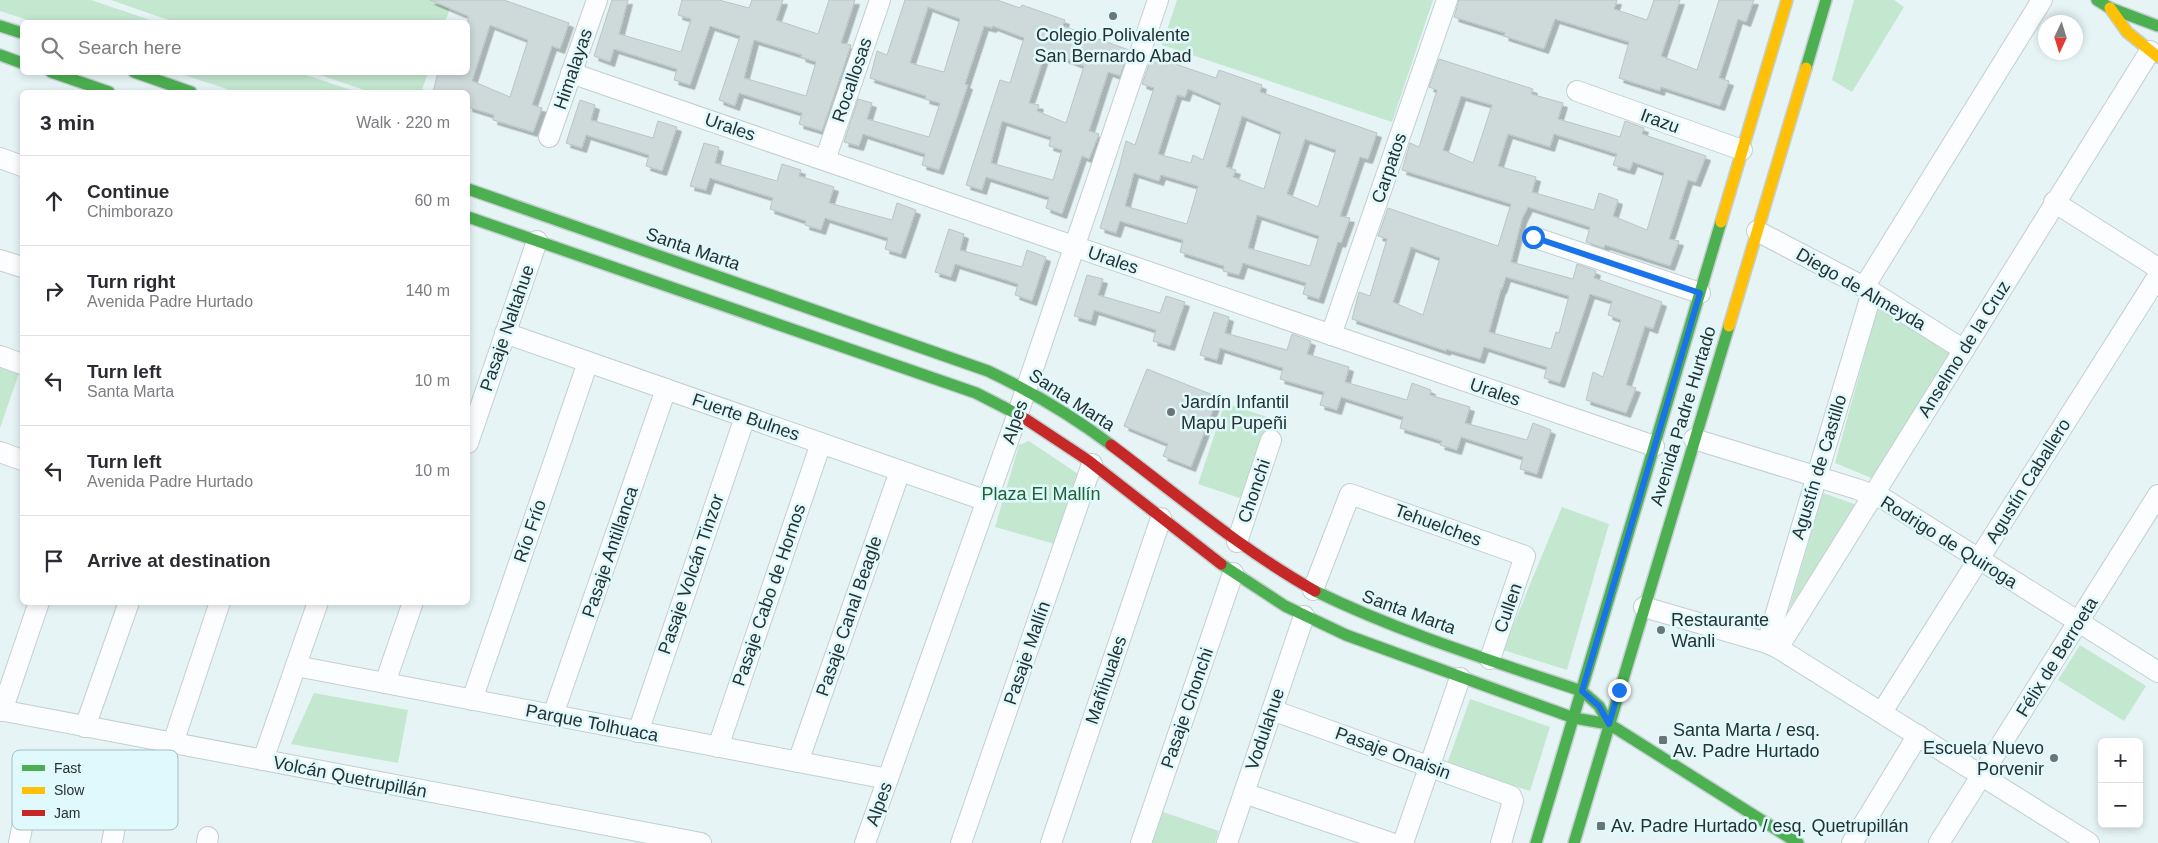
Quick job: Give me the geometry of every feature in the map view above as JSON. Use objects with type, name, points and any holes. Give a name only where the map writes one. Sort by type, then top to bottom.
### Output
[{"type":"street","name":"Himalayas","points":[[549,137],[597,0]]},
{"type":"street","name":"Rocallosas","points":[[825,160],[880,0]]},
{"type":"street","name":"Alpes","points":[[866,843],[1018,413],[1158,0]]},
{"type":"street","name":"Carpatos","points":[[1331,335],[1447,0]]},
{"type":"street","name":"Avenida Padre Hurtado","points":[[1536,843],[1787,0]]},
{"type":"street","name":"Avenida Padre Hurtado","points":[[1574,843],[1826,0]]},
{"type":"street","name":"Agustín de Castillo","points":[[1772,645],[1816,476],[1868,290],[2042,0]]},
{"type":"street","points":[[2097,0],[2110,8],[2158,26]]},
{"type":"street","points":[[2110,8],[2127,32],[2154,54]]},
{"type":"street","points":[[0,26],[20,32]]},
{"type":"street","name":"Anselmo de la Cruz","points":[[1772,645],[1873,495],[2054,202],[2154,54]]},
{"type":"street","points":[[0,55],[20,62]]},
{"type":"street","name":"Urales","points":[[571,73],[1654,446]]},
{"type":"street","points":[[60,75],[103,90]]},
{"type":"street","points":[[143,75],[185,90]]},
{"type":"street","name":"Irazu","points":[[1577,91],[1742,150]]},
{"type":"street","points":[[0,158],[20,165]]},
{"type":"street","name":"Santa Marta","points":[[470,190],[988,371],[1026,389],[1090,430],[1237,542],[1283,573],[1368,617],[1582,691],[1599,706],[1609,724]]},
{"type":"street","points":[[2054,202],[2158,268]]},
{"type":"street","name":"Santa Marta","points":[[470,218],[976,393],[1018,413],[1092,464],[1233,573],[1304,616],[1369,645],[1460,678],[1574,718],[1609,724],[1798,843]]},
{"type":"street","name":"Diego de Almeyda","points":[[1757,231],[1868,290],[1964,350]]},
{"type":"street","points":[[1533,237],[1700,293]]},
{"type":"street","name":"Pasaje Naltahue","points":[[470,437],[537,241]]},
{"type":"street","points":[[0,260],[20,266]]},
{"type":"street","name":"Agustín Caballero","points":[[1882,712],[2158,276]]},
{"type":"street","name":"Fuerte Bulnes","points":[[506,333],[987,501]]},
{"type":"street","points":[[0,356],[20,363]]},
{"type":"street","name":"Río Frío","points":[[472,700],[588,362]]},
{"type":"street","name":"Pasaje Antillanca","points":[[553,716],[666,389]]},
{"type":"street","name":"Pasaje Volcán Tinzor","points":[[638,732],[745,417]]},
{"type":"street","name":"Rodrigo de Quiroga","points":[[1694,439],[1816,476],[1873,495],[1895,506],[2158,672]]},
{"type":"street","name":"Chonchi","points":[[1237,542],[1271,440]]},
{"type":"street","name":"Pasaje Cabo de Hornos","points":[[718,747],[821,443]]},
{"type":"street","points":[[0,454],[20,459]]},
{"type":"street","name":"Pasaje Mallín","points":[[961,843],[1092,464]]},
{"type":"street","name":"Pasaje Canal Beagle","points":[[798,762],[900,471]]},
{"type":"street","name":"Tehuelches","points":[[1313,590],[1350,494],[1526,556]]},
{"type":"street","name":"Félix de Berroeta","points":[[1939,843],[2158,495]]},
{"type":"street","name":"Mañihuales","points":[[1051,843],[1162,518]]},
{"type":"street","name":"Cullen","points":[[1490,659],[1526,556]]},
{"type":"street","name":"Pasaje Chonchi","points":[[1141,843],[1233,573]]},
{"type":"street","points":[[1,711],[38,605]]},
{"type":"street","points":[[85,726],[128,605]]},
{"type":"street","points":[[173,743],[219,605]]},
{"type":"street","points":[[263,760],[317,605]]},
{"type":"street","points":[[385,683],[412,605]]},
{"type":"street","points":[[1644,607],[1772,645],[2089,843]]},
{"type":"street","name":"Vodulahue","points":[[1226,843],[1304,616]]},
{"type":"street","name":"Parque Tolhuaca","points":[[296,666],[888,779]]},
{"type":"street","points":[[1403,843],[1460,678]]},
{"type":"street","name":"Pasaje Onaisin","points":[[1272,710],[1508,794],[1512,798],[1500,843]]},
{"type":"street","name":"Volcán Quetrupillán","points":[[1,711],[701,843]]},
{"type":"street","points":[[1852,843],[1918,735]]},
{"type":"street","points":[[1244,793],[1390,843]]},
{"type":"street","points":[[19,843],[22,830]]},
{"type":"street","points":[[112,843],[114,830]]},
{"type":"green space","points":[[0,0],[91,0],[150,20],[28,20],[0,11]]},
{"type":"green space","points":[[111,0],[453,0],[446,20],[168,20]]},
{"type":"green space","points":[[1177,0],[1433,0],[1392,122],[1162,45]]},
{"type":"green space","points":[[1854,0],[1894,0],[1904,7],[1852,92],[1832,80]]},
{"type":"green space","points":[[184,75],[306,75],[351,90],[230,90]]},
{"type":"green space","points":[[320,75],[427,75],[422,90],[364,90]]},
{"type":"green space","points":[[1878,306],[1958,344],[1874,479],[1835,463]]},
{"type":"green space","points":[[0,367],[19,373],[0,428]]},
{"type":"green space","points":[[1225,403],[1270,418],[1243,499],[1198,484]]},
{"type":"green space","name":"Plaza El Mallín","points":[[1029,441],[1081,476],[1058,545],[995,527],[1019,445]]},
{"type":"green space","points":[[1823,493],[1857,505],[1789,609]]},
{"type":"green space","points":[[1562,507],[1609,524],[1567,670],[1503,650]]},
{"type":"green space","points":[[2080,645],[2146,686],[2124,721],[2058,680]]},
{"type":"green space","points":[[314,693],[408,710],[398,763],[291,744]]},
{"type":"green space","points":[[1470,699],[1550,727],[1530,791],[1447,764]]},
{"type":"green space","points":[[1157,810],[1219,831],[1215,843],[1145,843]]},
{"type":"building","points":[[430,0],[504,0],[569,23],[560,49],[552,46],[532,105],[542,108],[533,132],[493,120],[494,115],[470,108],[470,90],[434,90],[437,75],[470,75],[470,20],[468,20],[468,16]],"holes":[[[490,25],[528,40],[510,97],[472,81]]]},
{"type":"building","points":[[612,0],[628,0],[619,34],[681,52],[691,19],[678,15],[682,0],[719,0],[749,8],[752,0],[783,0],[776,20],[818,34],[829,0],[855,0],[841,43],[851,45],[822,131],[799,124],[802,113],[739,93],[735,106],[719,100],[740,36],[710,26],[690,85],[674,80],[677,69],[614,49],[610,62],[594,56]],"holes":[[[754,40],[802,55],[801,57],[816,62],[806,96],[744,78]]]},
{"type":"building","points":[[905,0],[997,0],[1020,8],[1022,5],[1065,20],[1063,26],[1129,50],[1120,76],[1108,72],[1089,131],[1099,134],[1089,159],[1082,156],[1062,214],[1046,208],[1049,197],[986,177],[982,190],[966,185],[1000,80],[1010,83],[1024,38],[993,26],[992,28],[984,26],[965,84],[968,85],[939,170],[922,165],[925,154],[863,134],[859,146],[844,142],[858,99],[872,103],[867,119],[929,137],[940,103],[925,99],[926,96],[870,78],[877,51],[887,55]],"holes":[[[928,7],[960,19],[944,72],[910,63]],[[1046,51],[1084,66],[1066,123],[1037,111],[1039,105],[1029,103]],[[1002,121],[1051,137],[1049,146],[1062,150],[1053,180],[991,163]]]},
{"type":"building","points":[[1459,0],[1617,0],[1614,9],[1647,20],[1654,0],[1680,0],[1661,56],[1697,70],[1719,0],[1754,0],[1746,22],[1738,19],[1719,78],[1729,81],[1720,106],[1661,87],[1660,91],[1619,78],[1629,42],[1555,19],[1544,49],[1504,36],[1505,33],[1454,17]]},
{"type":"building","points":[[1152,56],[1216,78],[1219,70],[1262,85],[1260,92],[1377,133],[1368,159],[1360,157],[1340,216],[1350,218],[1341,243],[1338,242],[1319,299],[1303,294],[1306,283],[1243,263],[1239,275],[1223,271],[1224,266],[1180,252],[1183,240],[1120,221],[1116,233],[1100,228],[1126,141],[1135,145],[1154,88],[1142,84]],"holes":[[[1188,89],[1221,103],[1203,160],[1193,155],[1191,163],[1158,154],[1177,95],[1185,97]],[[1242,116],[1281,132],[1264,189],[1233,177],[1236,170],[1226,167]],[[1305,139],[1336,150],[1318,207],[1287,194]],[[1134,173],[1159,181],[1161,175],[1198,186],[1187,224],[1125,206]],[[1257,215],[1319,236],[1310,266],[1248,248]]]},
{"type":"building","points":[[1439,59],[1533,89],[1531,94],[1563,103],[1558,119],[1620,137],[1625,121],[1644,128],[1642,134],[1706,156],[1696,182],[1688,180],[1669,239],[1679,241],[1670,266],[1605,245],[1604,248],[1586,242],[1590,227],[1528,207],[1522,219],[1511,262],[1573,279],[1577,264],[1596,271],[1594,278],[1662,302],[1653,329],[1645,326],[1626,385],[1636,388],[1626,413],[1586,400],[1593,372],[1603,377],[1621,320],[1608,315],[1612,301],[1590,294],[1560,383],[1544,378],[1547,367],[1484,347],[1480,359],[1446,349],[1446,351],[1352,319],[1359,292],[1370,296],[1387,239],[1378,236],[1388,208],[1498,246],[1511,204],[1402,170],[1410,143],[1419,147],[1437,90],[1429,87]],"holes":[[[1461,96],[1492,105],[1473,163],[1443,150]],[[1508,134],[1550,147],[1554,134],[1617,154],[1613,165],[1630,170],[1633,162],[1664,173],[1647,230],[1613,216],[1618,200],[1599,193],[1594,210],[1532,192],[1536,177],[1498,166]],[[1411,247],[1440,258],[1423,315],[1393,302]],[[1506,277],[1569,296],[1559,333],[1556,332],[1551,349],[1489,332]]]},
{"type":"building","points":[[580,100],[595,105],[591,120],[653,138],[658,121],[677,127],[662,171],[646,166],[649,155],[586,135],[582,148],[566,143]]},
{"type":"building","points":[[704,143],[719,147],[715,163],[777,181],[782,164],[801,170],[799,176],[834,187],[829,203],[892,220],[897,203],[916,210],[901,254],[885,249],[888,238],[825,218],[821,230],[805,225],[806,221],[770,209],[773,198],[710,178],[706,190],[690,186]]},
{"type":"building","points":[[949,229],[964,234],[960,250],[1022,267],[1027,250],[1046,257],[1032,301],[1015,295],[1018,284],[955,264],[951,277],[935,272]]},
{"type":"building","points":[[1087,275],[1103,279],[1098,295],[1160,313],[1166,296],[1185,302],[1170,346],[1153,341],[1156,330],[1094,310],[1091,321],[1074,316]]},
{"type":"building","points":[[1214,312],[1229,317],[1225,333],[1287,350],[1292,334],[1311,341],[1307,354],[1349,367],[1345,382],[1407,400],[1412,383],[1431,390],[1430,395],[1470,407],[1465,423],[1527,440],[1533,423],[1551,430],[1537,474],[1520,469],[1523,457],[1461,437],[1457,450],[1440,445],[1442,441],[1400,428],[1403,417],[1341,397],[1337,410],[1320,405],[1324,392],[1280,379],[1283,368],[1220,348],[1217,360],[1200,355]]},
{"type":"building","name":"Jardín Infantil Mapu Pupeñi","points":[[1147,369],[1218,397],[1191,467],[1163,456],[1168,444],[1124,426]]},
{"type":"traffic: fast","points":[[1806,68],[1826,0]]},
{"type":"traffic: fast","points":[[2097,0],[2110,8],[2158,26]]},
{"type":"traffic: fast","points":[[0,26],[20,32]]},
{"type":"traffic: fast","points":[[0,55],[20,62]]},
{"type":"traffic: fast","points":[[60,75],[103,90]]},
{"type":"traffic: fast","points":[[143,75],[185,90]]},
{"type":"traffic: fast","points":[[470,190],[988,371],[1052,405],[1111,445]]},
{"type":"traffic: fast","points":[[470,218],[976,393],[1021,416]]},
{"type":"traffic: fast","points":[[1536,843],[1721,222]]},
{"type":"traffic: fast","points":[[1574,843],[1729,326]]},
{"type":"traffic: fast","points":[[1221,564],[1285,606],[1346,635],[1574,718],[1609,724],[1798,843]]},
{"type":"traffic: fast","points":[[1315,591],[1414,633],[1582,691],[1599,706],[1609,724]]},
{"type":"traffic: slow","points":[[1721,222],[1787,0]]},
{"type":"traffic: slow","points":[[2110,8],[2127,32],[2158,57]]},
{"type":"traffic: slow","points":[[1729,326],[1806,68]]},
{"type":"traffic: jam","points":[[1021,416],[1089,461],[1221,564]]},
{"type":"traffic: jam","points":[[1111,445],[1236,540],[1315,591]]},
{"type":"place","name":"Colegio Polivalente San Bernardo Abad","points":[[1113,16]]},
{"type":"place","name":"Jardín Infantil Mapu Pupeñi","points":[[1171,412]]},
{"type":"place","name":"Restaurante Wanli","points":[[1661,630]]},
{"type":"place","name":"Santa Marta / esq. Av. Padre Hurtado","points":[[1663,740]]},
{"type":"place","name":"Escuela Nuevo Porvenir","points":[[2054,758]]},
{"type":"place","name":"Av. Padre Hurtado / esq. Quetrupillán","points":[[1601,826]]},
{"type":"route","points":[[1533,237],[1700,293],[1582,691],[1599,706],[1609,724],[1619,690]]}]
